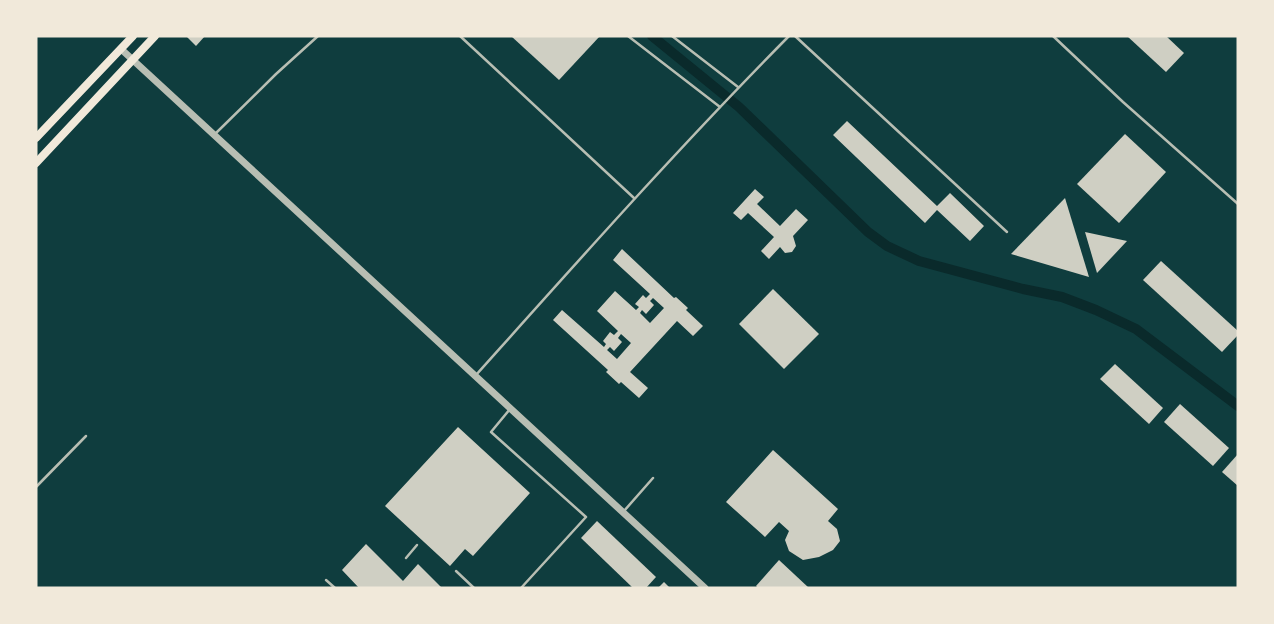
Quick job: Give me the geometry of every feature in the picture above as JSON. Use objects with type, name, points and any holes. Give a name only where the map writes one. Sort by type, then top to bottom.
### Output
[{"type":"main road","points":[[36,138],[133,36]]},
{"type":"main road","points":[[36,163],[155,36]]},
{"type":"street","points":[[121,49],[705,588]]},
{"type":"lane","points":[[214,135],[318,36]]},
{"type":"lane","points":[[460,36],[634,198]]},
{"type":"lane","points":[[628,36],[720,107]]},
{"type":"lane","points":[[672,36],[738,88]]},
{"type":"lane","points":[[475,376],[634,198],[789,36]]},
{"type":"lane","points":[[795,36],[1007,232]]},
{"type":"lane","points":[[1053,36],[1123,102],[1238,204]]},
{"type":"lane","points":[[510,409],[491,432],[586,517],[521,588]]},
{"type":"lane","points":[[36,487],[86,436]]},
{"type":"lane","points":[[622,512],[653,478]]},
{"type":"lane","points":[[406,558],[417,545]]},
{"type":"lane","points":[[456,571],[474,588]]},
{"type":"lane","points":[[326,580],[335,588]]},
{"type":"building","points":[[186,36],[205,36],[196,46]]},
{"type":"building","points":[[511,36],[600,36],[559,80]]},
{"type":"building","points":[[1127,36],[1166,36],[1184,53],[1166,72]]},
{"type":"building","points":[[847,121],[937,206],[950,193],[984,226],[970,241],[937,210],[925,223],[833,135]]},
{"type":"building","points":[[1125,134],[1166,172],[1119,223],[1077,184]]},
{"type":"building","points":[[755,189],[764,197],[757,204],[780,226],[796,209],[808,220],[793,236],[796,246],[792,252],[785,253],[780,247],[769,259],[761,251],[774,237],[748,213],[741,220],[733,213]]},
{"type":"building","points":[[1065,198],[1089,277],[1011,254]]},
{"type":"building","points":[[1085,232],[1127,241],[1097,273]]},
{"type":"building","points":[[622,249],[674,298],[676,297],[688,308],[686,310],[703,326],[693,336],[677,321],[630,372],[648,388],[639,398],[621,382],[619,384],[606,372],[608,370],[553,320],[562,310],[604,347],[606,344],[603,341],[610,332],[614,335],[618,331],[597,311],[615,291],[636,310],[639,307],[635,304],[643,295],[646,298],[650,294],[613,260]],"holes":[[[653,298],[664,308],[650,323],[640,313],[642,310],[646,314],[654,305],[650,301]],[[621,334],[631,343],[617,359],[607,350],[610,347],[614,351],[622,342],[618,338]]]},
{"type":"building","points":[[1161,261],[1238,331],[1238,335],[1222,352],[1143,280]]},
{"type":"building","points":[[773,289],[819,334],[784,369],[739,324]]},
{"type":"building","points":[[1115,364],[1163,408],[1149,424],[1100,379]]},
{"type":"building","points":[[1180,404],[1229,448],[1213,466],[1164,422]]},
{"type":"building","points":[[458,427],[530,493],[473,556],[465,549],[450,566],[385,506]]},
{"type":"building","points":[[773,450],[838,509],[828,521],[837,529],[840,541],[833,550],[819,557],[803,560],[789,551],[785,540],[789,531],[779,522],[765,537],[726,502]]},
{"type":"building","points":[[1238,454],[1238,486],[1222,472]]},
{"type":"building","points":[[597,521],[656,577],[646,588],[633,588],[581,538]]},
{"type":"building","points":[[366,544],[403,581],[418,564],[442,588],[359,588],[342,570]]},
{"type":"building","points":[[779,560],[809,588],[758,588],[756,586]]},
{"type":"building","points":[[664,582],[670,588],[658,588]]},
{"type":"waterway","points":[[652,36],[739,107],[868,232],[887,246],[919,261],[1023,289],[1062,297],[1096,310],[1136,329],[1238,406]]}]
